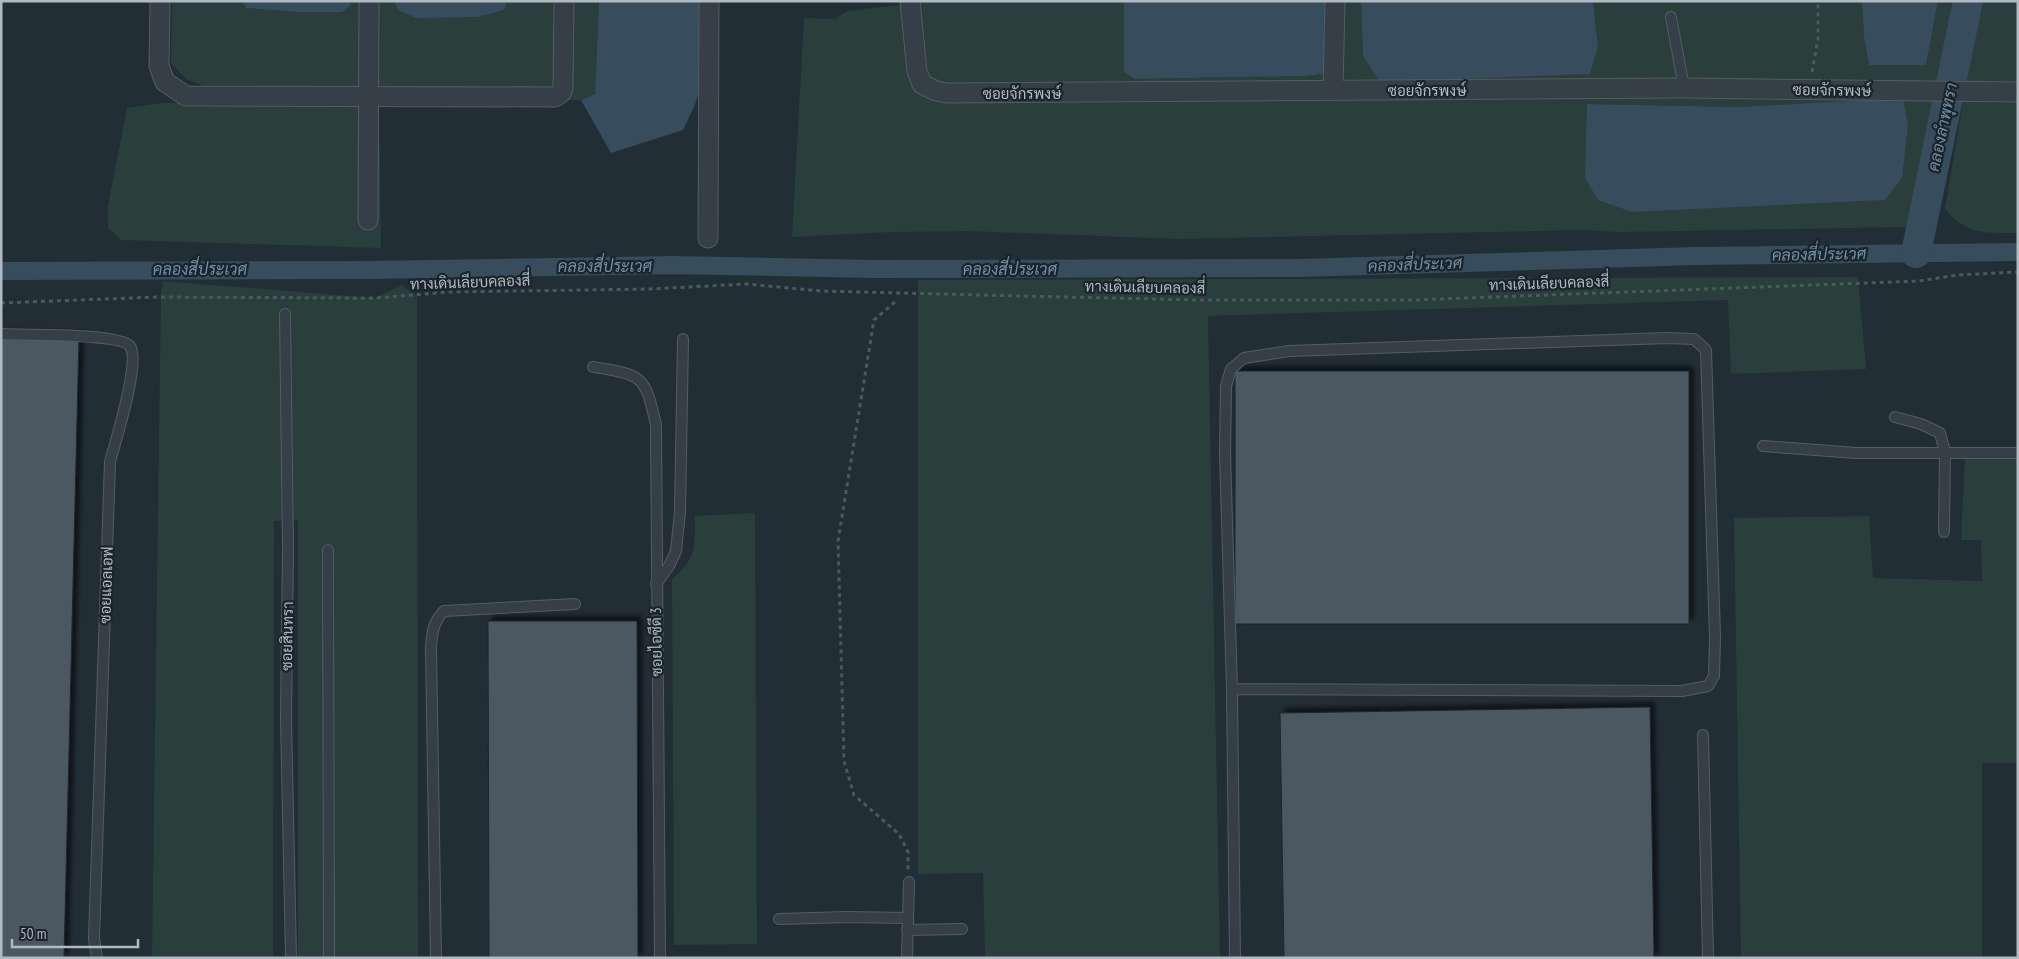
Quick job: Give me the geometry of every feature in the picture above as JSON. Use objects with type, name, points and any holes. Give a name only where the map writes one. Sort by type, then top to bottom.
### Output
[{"type":"street","points":[[160,1],[159,66],[165,82],[186,96],[555,97],[561,93],[563,88],[564,1]]},
{"type":"street","points":[[368,220],[369,1]]},
{"type":"street","points":[[708,238],[709,1]]},
{"type":"street","name":"ซอยจักรพงษ์","points":[[910,1],[917,71],[922,84],[936,91],[947,93],[1684,88],[2018,92]]},
{"type":"street","points":[[1333,90],[1334,1]]},
{"type":"lane","points":[[1671,17],[1684,88]]},
{"type":"lane","name":"ซอยสินทรา","points":[[285,314],[288,547],[286,719],[291,958]]},
{"type":"lane","name":"ซอยแอลเอฟ","points":[[1,334],[95,337],[123,341],[130,347],[132,356],[129,391],[110,462],[95,929],[97,958]]},
{"type":"lane","points":[[1232,689],[1682,691],[1708,686],[1714,676],[1715,637],[1706,350],[1694,339],[1667,338],[1289,351],[1244,358],[1231,369],[1226,386],[1225,454],[1232,689],[1235,958]]},
{"type":"lane","points":[[656,584],[669,566],[676,551],[680,512],[683,339]]},
{"type":"lane","name":"ซอยไอซีดี 3","points":[[593,367],[630,373],[642,382],[649,392],[656,425],[660,958]]},
{"type":"lane","points":[[1895,418],[1921,424],[1940,433],[1945,452],[1944,532]]},
{"type":"lane","points":[[1763,446],[1856,453],[2018,453]]},
{"type":"lane","points":[[328,550],[329,958]]},
{"type":"lane","points":[[436,958],[431,648],[433,629],[437,618],[444,611],[575,604]]},
{"type":"lane","points":[[1703,735],[1708,958]]},
{"type":"lane","points":[[907,958],[909,882]]},
{"type":"lane","points":[[779,919],[848,916],[907,918]]},
{"type":"lane","points":[[907,930],[962,929]]},
{"type":"path","points":[[1807,90],[1815,61],[1818,39],[1818,1]]},
{"type":"path","name":"ทางเดินเลียบคลองสี่","points":[[1,303],[157,297],[375,298],[450,292],[650,289],[746,284],[821,290],[1030,296],[1200,300],[1414,300],[1919,281],[1957,275],[2018,272]]},
{"type":"path","points":[[895,302],[874,320],[838,541],[844,761],[854,795],[899,834],[908,852],[909,882]]},
{"type":"green space","points":[[172,1],[242,1],[247,8],[297,12],[350,6],[350,1],[362,1],[360,90],[217,91],[186,79],[171,63]]},
{"type":"green space","points":[[379,1],[394,1],[398,10],[503,10],[507,1],[599,1],[595,94],[581,100],[379,100],[381,248],[121,240],[108,228],[108,206],[127,108],[162,103],[378,100]]},
{"type":"green space","points":[[919,1],[1124,1],[1124,72],[1135,79],[1307,76],[1335,72],[1335,1],[1361,1],[1363,56],[1598,46],[1593,1],[1862,1],[1864,38],[1869,65],[1926,65],[1938,1],[1958,1],[1911,227],[1618,232],[1585,230],[1178,239],[968,231],[892,232],[792,237],[804,18],[835,19],[847,11],[919,3]],"holes":[[[1587,104],[1740,107],[1632,212]]]},
{"type":"green space","points":[[1983,1],[2018,1],[2018,233],[1977,231],[1961,224],[1945,209],[1974,36]]},
{"type":"green space","points":[[1858,277],[1866,369],[1731,374],[1728,300],[1208,316],[1220,958],[985,958],[983,873],[918,874],[918,280]]},
{"type":"green space","points":[[163,281],[375,298],[402,285],[417,296],[418,958],[298,958],[298,520],[274,521],[273,958],[152,958],[161,292]]},
{"type":"green space","points":[[1965,458],[2018,459],[2018,763],[1982,763],[1982,958],[1741,958],[1734,518],[1869,516],[1873,578],[1982,581],[1981,540],[1961,540]]},
{"type":"green space","points":[[755,513],[757,944],[674,945],[672,579],[686,564],[693,551],[695,516]]},
{"type":"water","points":[[242,1],[350,1],[350,6],[342,12],[297,12],[246,8]]},
{"type":"water","points":[[394,1],[507,1],[504,10],[477,17],[416,18],[398,10]]},
{"type":"water","points":[[599,1],[702,1],[702,84],[683,130],[611,153],[581,100],[595,94]]},
{"type":"water","points":[[1124,1],[1335,1],[1335,72],[1307,76],[1135,79],[1124,72]]},
{"type":"water","points":[[1361,1],[1593,1],[1598,46],[1590,74],[1380,82],[1363,56]]},
{"type":"water","points":[[1862,1],[1938,1],[1926,65],[1869,65],[1864,38]]},
{"type":"water","points":[[1903,98],[1908,125],[1902,178],[1885,200],[1632,212],[1598,200],[1585,178],[1587,104],[1740,107]]},
{"type":"building","points":[[1,335],[79,337],[64,958],[1,958]]},
{"type":"building","points":[[1235,371],[1689,371],[1689,624],[1235,624]]},
{"type":"building","points":[[488,621],[637,621],[638,958],[489,958]]},
{"type":"building","points":[[1650,707],[1654,958],[1284,958],[1280,713]]},
{"type":"waterway","name":"คลองลำพุทรา","points":[[1916,253],[1968,1]]},
{"type":"waterway","name":"คลองสี่ประเวศ","points":[[1,271],[369,270],[673,265],[874,269],[1300,268],[1695,256],[2018,252]]}]
